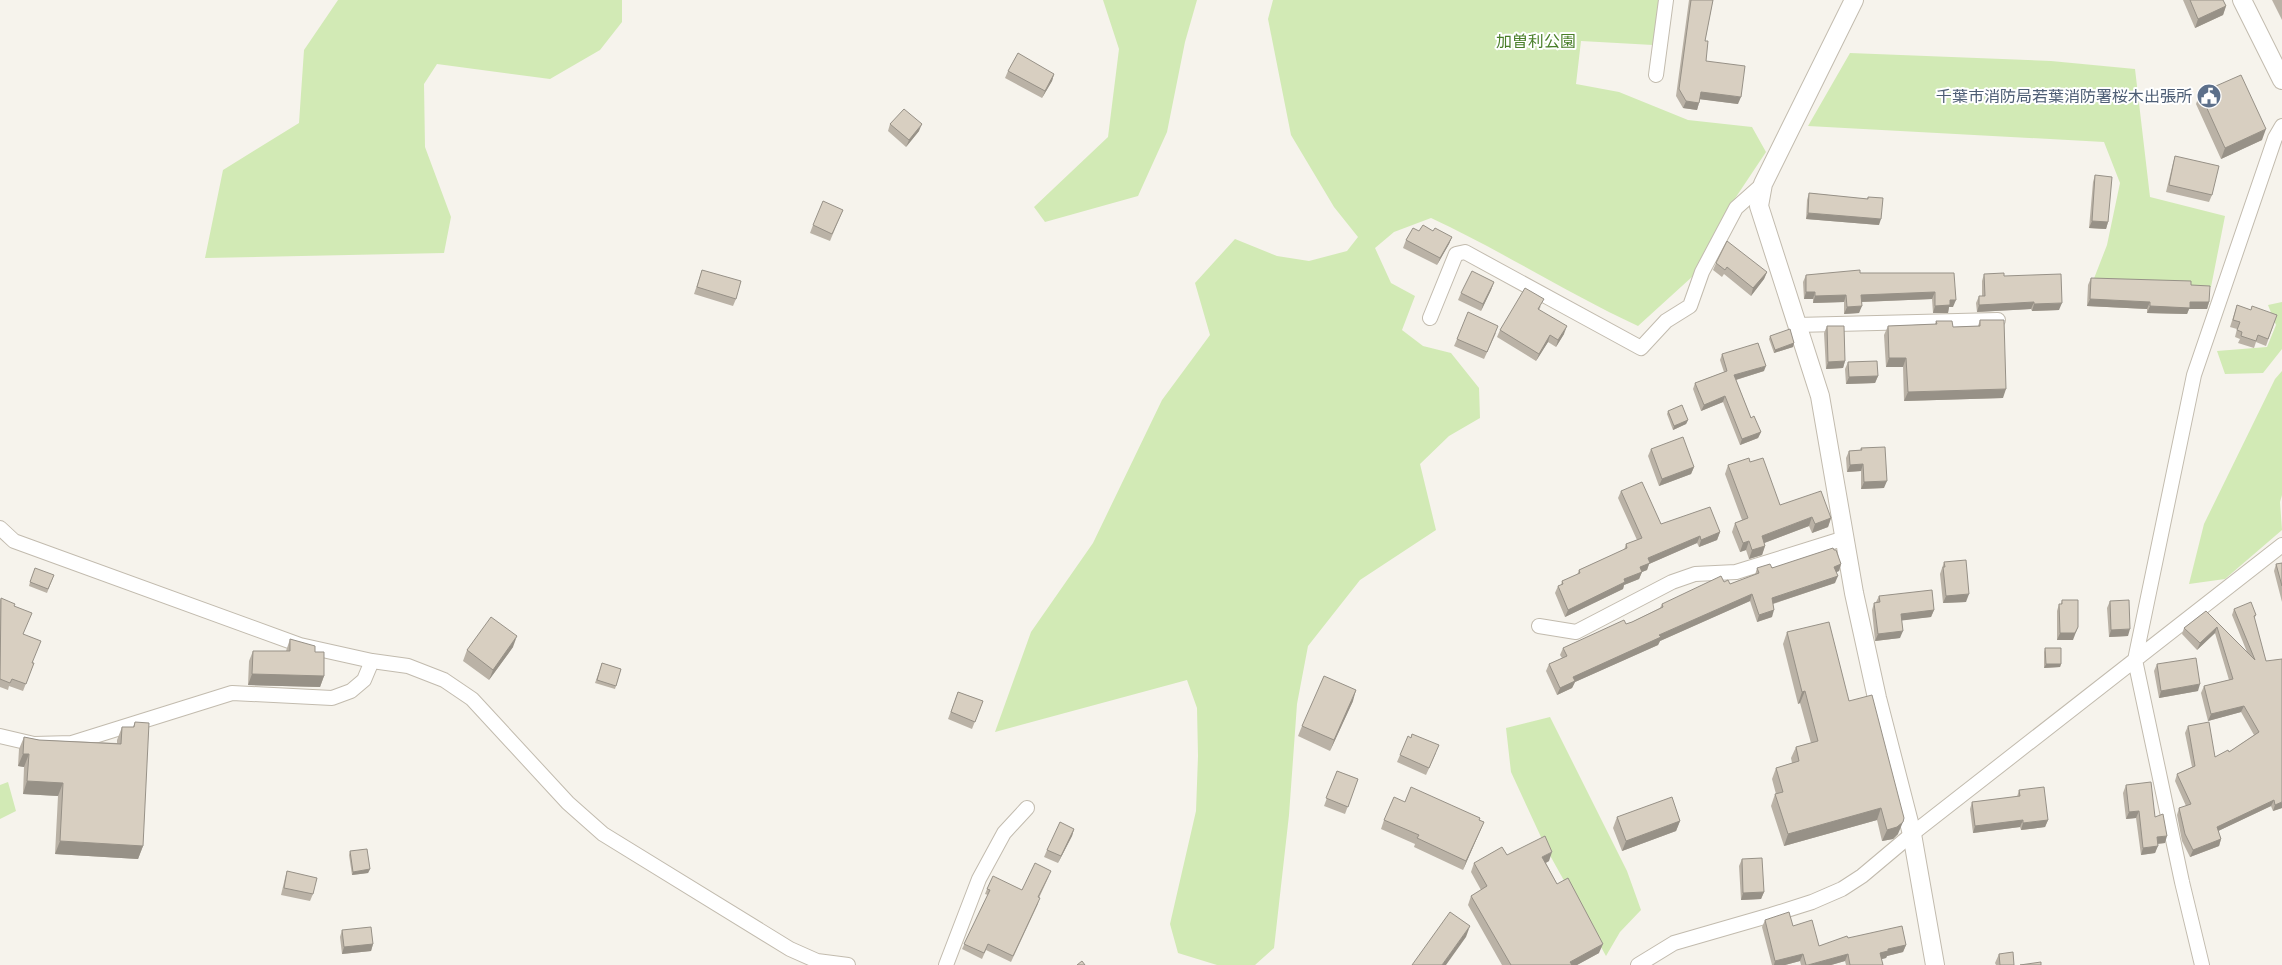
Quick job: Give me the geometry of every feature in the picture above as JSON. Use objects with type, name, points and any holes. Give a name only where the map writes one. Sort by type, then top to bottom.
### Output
[{"type":"street","points":[[1656,75],[1666,0]]},
{"type":"street","points":[[1854,0],[1763,184],[1759,206],[1820,396],[1854,593],[1877,698],[1912,834],[1935,965]]},
{"type":"street","points":[[2242,0],[2278,56],[2282,80]]},
{"type":"street","points":[[2202,965],[2182,882],[2135,660],[2194,374],[2275,138],[2282,126]]},
{"type":"street","points":[[1430,318],[1456,254],[1465,252],[1641,348],[1666,321],[1690,306],[1702,272],[1736,208],[1763,184]]},
{"type":"street","points":[[1796,325],[2001,320]]},
{"type":"street","points":[[0,528],[14,541],[300,645],[372,661],[408,666],[444,680],[472,700],[568,803],[603,834],[790,949],[817,961],[848,965]]},
{"type":"street","points":[[1539,626],[1576,632],[1672,582],[1695,574],[1736,572],[1845,538]]},
{"type":"street","points":[[1638,965],[1674,943],[1779,913],[1842,889],[1862,876],[1912,834],[2282,546]]},
{"type":"street","points":[[0,736],[34,744],[72,743],[232,693],[332,698],[351,691],[364,680],[372,661]]},
{"type":"street","points":[[946,965],[979,879],[1004,833],[1027,808]]},
{"type":"green space","points":[[338,0],[622,0],[622,22],[600,50],[550,79],[437,64],[424,84],[425,147],[451,217],[444,253],[205,258],[223,170],[299,123],[304,50]]},
{"type":"green space","points":[[1103,0],[1197,0],[1185,42],[1167,132],[1138,196],[1045,222],[1034,207],[1108,137],[1119,49]]},
{"type":"green space","name":"加曽利公園","points":[[1273,0],[1659,0],[1653,45],[1581,41],[1576,84],[1619,92],[1688,120],[1752,127],[1766,152],[1734,200],[1693,276],[1638,326],[1431,218],[1394,232],[1375,248],[1391,283],[1415,296],[1402,330],[1423,346],[1451,353],[1479,388],[1480,418],[1449,436],[1420,464],[1436,530],[1360,580],[1308,646],[1297,704],[1289,815],[1274,948],[1255,965],[1217,965],[1178,953],[1170,924],[1196,811],[1197,708],[1187,680],[995,732],[1031,632],[1093,543],[1162,400],[1210,335],[1195,283],[1235,239],[1277,256],[1309,261],[1347,251],[1358,237],[1334,207],[1291,135],[1268,19]]},
{"type":"green space","points":[[1850,53],[2051,61],[2135,69],[2150,197],[2225,216],[2211,287],[2093,281],[2107,245],[2120,183],[2104,142],[1808,126]]},
{"type":"green space","points":[[2282,302],[2282,349],[2263,373],[2225,374],[2217,351],[2267,347],[2276,325],[2268,305]]},
{"type":"green space","points":[[2282,371],[2282,495],[2280,502],[2282,530],[2225,579],[2189,584],[2204,524],[2275,379]]},
{"type":"green space","points":[[1550,717],[1627,871],[1641,910],[1620,932],[1606,956],[1547,850],[1511,772],[1506,728]]},
{"type":"green space","points":[[8,782],[16,811],[0,819],[0,785]]},
{"type":"building","points":[[1691,0],[1713,0],[1705,41],[1708,41],[1706,61],[1745,66],[1741,97],[1701,92],[1699,103],[1686,101],[1679,89]]},
{"type":"building","points":[[2190,0],[2223,0],[2226,6],[2198,19]]},
{"type":"building","points":[[1018,53],[1054,74],[1045,91],[1008,71]]},
{"type":"building","points":[[2241,75],[2266,129],[2225,148],[2200,93]]},
{"type":"building","points":[[904,109],[922,124],[909,140],[890,124]]},
{"type":"building","points":[[2175,156],[2219,166],[2212,195],[2169,185]]},
{"type":"building","points":[[2095,175],[2112,177],[2108,222],[2092,221]]},
{"type":"building","points":[[1809,193],[1868,199],[1868,197],[1883,198],[1881,219],[1808,213]]},
{"type":"building","points":[[823,201],[843,210],[832,234],[813,225]]},
{"type":"building","points":[[1423,225],[1433,231],[1435,228],[1452,237],[1440,258],[1406,240],[1413,228],[1419,231]]},
{"type":"building","points":[[1727,241],[1767,272],[1753,288],[1727,267],[1725,270],[1716,263]]},
{"type":"building","points":[[702,270],[741,281],[736,299],[697,287]]},
{"type":"building","points":[[1860,270],[1860,273],[1954,273],[1956,300],[1950,300],[1950,305],[1935,306],[1935,292],[1861,295],[1862,306],[1847,307],[1846,295],[1815,296],[1815,292],[1806,292],[1806,275]]},
{"type":"building","points":[[1472,271],[1494,282],[1483,304],[1461,293]]},
{"type":"building","points":[[2004,273],[2004,276],[2061,274],[2062,303],[2034,304],[2034,302],[1979,305],[1979,296],[1985,296],[1984,274]]},
{"type":"building","points":[[2091,278],[2191,281],[2191,285],[2210,286],[2209,302],[2190,302],[2190,308],[2150,306],[2150,302],[2090,299]]},
{"type":"building","points":[[1525,288],[1544,299],[1538,309],[1567,326],[1558,340],[1550,335],[1539,354],[1500,330]]},
{"type":"building","points":[[2237,305],[2251,310],[2252,306],[2277,315],[2268,339],[2258,335],[2256,341],[2241,336],[2242,332],[2237,330],[2240,322],[2233,320]]},
{"type":"building","points":[[1468,312],[1498,326],[1487,352],[1457,339]]},
{"type":"building","points":[[1980,320],[2004,320],[2006,389],[1908,392],[1906,358],[1889,358],[1888,326],[1937,324],[1936,321],[1952,321],[1953,327],[1980,326]]},
{"type":"building","points":[[1827,326],[1844,326],[1845,361],[1828,362]]},
{"type":"building","points":[[1790,329],[1794,343],[1775,350],[1770,336]]},
{"type":"building","points":[[1758,343],[1766,366],[1734,375],[1751,418],[1754,416],[1761,432],[1742,439],[1725,396],[1704,405],[1695,383],[1727,371],[1722,354]]},
{"type":"building","points":[[1877,361],[1878,376],[1849,377],[1848,362]]},
{"type":"building","points":[[1682,405],[1688,420],[1674,426],[1668,411]]},
{"type":"building","points":[[1683,437],[1694,467],[1662,479],[1651,449]]},
{"type":"building","points":[[1885,447],[1887,481],[1864,482],[1863,464],[1850,465],[1849,451],[1862,450],[1861,448]]},
{"type":"building","points":[[1749,458],[1750,462],[1763,458],[1780,505],[1821,491],[1831,518],[1815,524],[1812,517],[1762,536],[1765,546],[1752,550],[1749,541],[1743,543],[1735,523],[1748,518],[1728,465]]},
{"type":"building","points":[[1642,482],[1661,524],[1710,507],[1720,532],[1701,540],[1700,536],[1648,558],[1650,563],[1640,567],[1642,572],[1624,579],[1625,582],[1568,610],[1558,586],[1563,584],[1562,581],[1580,573],[1579,570],[1627,548],[1626,544],[1642,538],[1621,491]]},
{"type":"building","points":[[1833,548],[1836,550],[1841,564],[1834,567],[1838,576],[1772,598],[1774,610],[1759,615],[1752,594],[1659,635],[1661,637],[1573,677],[1575,681],[1560,688],[1549,664],[1567,656],[1563,648],[1624,620],[1626,624],[1632,622],[1663,607],[1662,604],[1721,576],[1724,582],[1728,580],[1730,584],[1759,573],[1757,568],[1770,564],[1772,568]]},
{"type":"building","points":[[1966,560],[1969,594],[1946,596],[1944,562]]},
{"type":"building","points":[[2282,563],[2282,586],[2276,564]]},
{"type":"building","points":[[35,568],[54,575],[48,589],[30,582]]},
{"type":"building","points":[[1932,590],[1934,610],[1901,614],[1903,631],[1878,634],[1874,603],[1880,602],[1879,596]]},
{"type":"building","points":[[1,598],[15,604],[14,606],[32,613],[23,634],[41,641],[26,684],[12,679],[10,683],[0,679]]},
{"type":"building","points":[[2062,600],[2078,600],[2078,627],[2075,633],[2060,633],[2059,604],[2062,604]]},
{"type":"building","points":[[2129,600],[2130,629],[2111,630],[2110,601]]},
{"type":"building","points":[[2251,602],[2256,615],[2254,616],[2266,661],[2282,659],[2282,802],[2275,805],[2274,800],[2217,827],[2221,839],[2193,850],[2185,834],[2179,808],[2191,804],[2177,774],[2195,766],[2188,726],[2209,722],[2215,757],[2228,750],[2229,752],[2259,732],[2244,706],[2211,714],[2204,686],[2233,679],[2217,627],[2200,643],[2184,628],[2206,611],[2255,660],[2234,609]]},
{"type":"building","points":[[491,617],[517,636],[493,670],[467,650]]},
{"type":"building","points":[[1829,622],[1849,701],[1872,695],[1904,818],[1903,822],[1897,827],[1887,830],[1881,808],[1788,834],[1775,794],[1783,792],[1776,768],[1799,761],[1796,747],[1818,741],[1805,691],[1802,692],[1787,632]]},
{"type":"building","points":[[290,639],[315,646],[315,652],[324,652],[324,676],[252,674],[253,651],[290,651]]},
{"type":"building","points":[[2045,648],[2061,648],[2061,664],[2046,664]]},
{"type":"building","points":[[2196,658],[2200,684],[2161,691],[2157,664]]},
{"type":"building","points":[[602,663],[621,669],[616,686],[597,680]]},
{"type":"building","points":[[1324,676],[1356,690],[1334,740],[1302,726]]},
{"type":"building","points":[[958,692],[983,701],[975,722],[951,712]]},
{"type":"building","points":[[135,722],[149,723],[143,846],[60,841],[63,783],[27,781],[29,754],[23,754],[24,737],[39,740],[121,744],[122,727],[134,727]]},
{"type":"building","points":[[1412,734],[1439,745],[1429,768],[1400,755],[1408,736],[1411,738]]},
{"type":"building","points":[[1337,771],[1358,779],[1348,807],[1326,798]]},
{"type":"building","points":[[2151,782],[2155,817],[2163,814],[2167,836],[2157,837],[2158,846],[2143,848],[2139,811],[2129,812],[2126,785]]},
{"type":"building","points":[[1411,787],[1480,818],[1479,820],[1484,822],[1466,861],[1417,838],[1419,835],[1384,820],[1394,797],[1405,802]]},
{"type":"building","points":[[2044,787],[2048,820],[2023,823],[2023,820],[1975,826],[1972,802],[2020,796],[2019,790]]},
{"type":"building","points":[[1672,797],[1680,821],[1626,841],[1617,817]]},
{"type":"building","points":[[1060,822],[1074,829],[1061,856],[1047,850]]},
{"type":"building","points":[[1545,836],[1552,852],[1542,857],[1557,884],[1568,878],[1603,944],[1570,962],[1572,965],[1511,965],[1471,896],[1487,886],[1474,863],[1502,847],[1507,855]]},
{"type":"building","points":[[367,849],[370,869],[353,872],[350,851]]},
{"type":"building","points":[[1762,858],[1764,892],[1743,893],[1742,859]]},
{"type":"building","points":[[1035,863],[1051,871],[1013,956],[988,944],[984,953],[964,944],[990,890],[987,889],[993,876],[1022,890]]},
{"type":"building","points":[[287,871],[317,878],[313,894],[284,888]]},
{"type":"building","points":[[1450,912],[1470,926],[1442,965],[1412,965]]},
{"type":"building","points":[[1789,912],[1793,926],[1812,920],[1819,946],[1847,936],[1848,938],[1902,926],[1906,945],[1880,953],[1883,965],[1850,965],[1848,954],[1808,965],[1806,965],[1803,954],[1775,961],[1765,920]]},
{"type":"building","points":[[371,927],[373,944],[344,947],[342,930]]},
{"type":"building","points":[[2013,952],[2014,965],[2000,965],[1999,954]]},
{"type":"building","points":[[1082,961],[1085,965],[1077,965]]},
{"type":"building","points":[[2041,962],[2041,965],[2020,965]]},
{"type":"place","name":"千葉市消防局若葉消防署桜木出張所","points":[[2209,96]]}]
